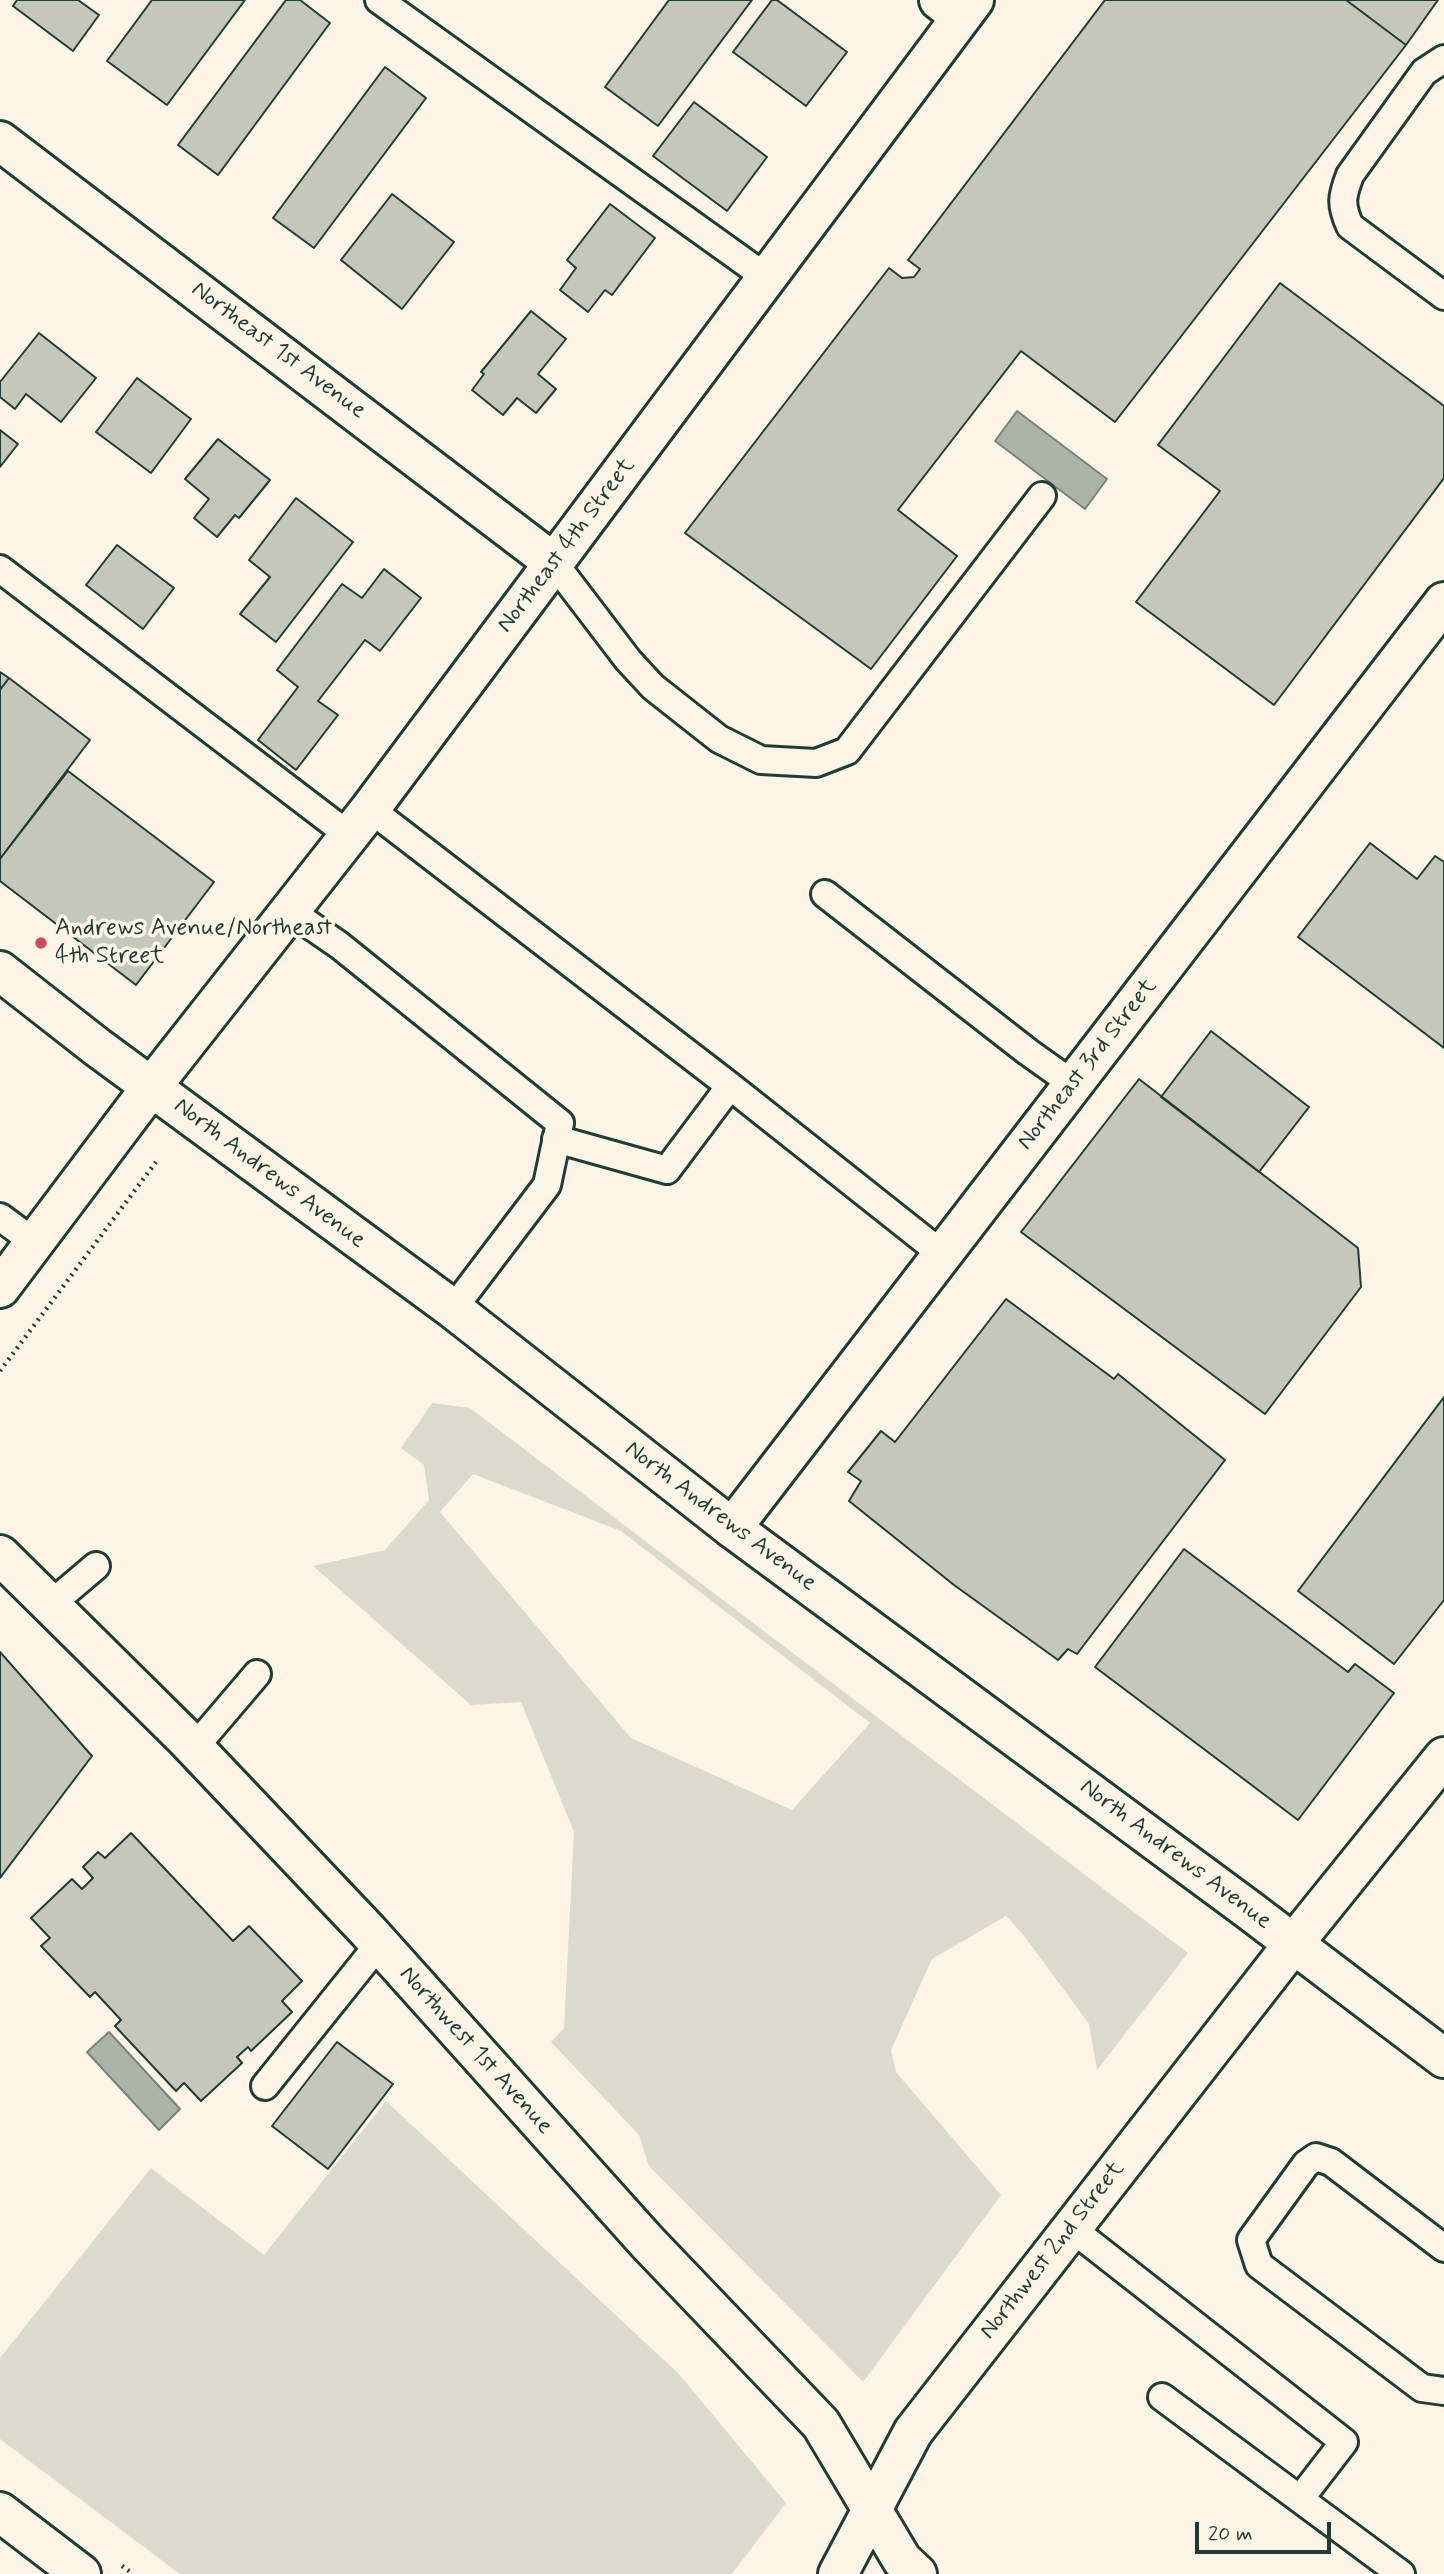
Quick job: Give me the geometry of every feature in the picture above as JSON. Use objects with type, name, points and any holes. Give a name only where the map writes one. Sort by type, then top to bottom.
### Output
[{"type":"street","name":"Northeast 4th Street","points":[[0,1288],[152,1086],[360,822],[767,278],[958,6]]},
{"type":"street","name":"Northeast 1st Avenue","points":[[0,141],[554,563]]},
{"type":"street","name":"Northeast 3rd Street","points":[[732,1528],[1444,602]]},
{"type":"street","name":"North Andrews Avenue","points":[[0,971],[97,1048],[453,1309],[732,1528],[1294,1943],[1444,2058]]},
{"type":"street","name":"Northwest 1st Avenue","points":[[0,1555],[194,1748],[379,1944],[639,2232],[821,2424],[902,2560],[917,2574]]},
{"type":"street","name":"Northwest 2nd Street","points":[[838,2574],[913,2432],[1294,1943],[1444,1757]]},
{"type":"street","points":[[0,2512],[81,2574]]},
{"type":"lane","points":[[379,0],[767,278]]},
{"type":"lane","points":[[1444,59],[1424,72],[1350,174],[1342,208],[1350,226],[1444,296]]},
{"type":"lane","points":[[554,563],[628,660],[684,714],[719,739],[761,760],[817,763],[847,751],[1042,496]]},
{"type":"lane","points":[[0,569],[730,1086],[943,1254]]},
{"type":"lane","points":[[825,894],[1073,1084]]},
{"type":"lane","points":[[291,912],[339,945],[560,1123],[547,1185],[453,1309]]},
{"type":"lane","points":[[556,1139],[667,1170],[730,1086]]},
{"type":"lane","points":[[0,1217],[34,1242]]},
{"type":"lane","points":[[50,1605],[96,1566]]},
{"type":"lane","points":[[194,1748],[257,1674]]},
{"type":"lane","points":[[265,2086],[379,1944]]},
{"type":"lane","points":[[1444,2248],[1331,2162],[1317,2157],[1306,2164],[1251,2240],[1259,2265],[1422,2388],[1444,2391]]},
{"type":"lane","points":[[1071,2228],[1344,2442],[1300,2499]]},
{"type":"lane","points":[[1162,2397],[1300,2499],[1387,2570]]},
{"type":"path","points":[[0,1371],[156,1162]]},
{"type":"shaded area","points":[[1017,411],[1107,479],[1085,509],[995,441]]},
{"type":"shaded area","points":[[432,1403],[470,1408],[1188,1953],[1097,2070],[1089,2024],[1025,1937],[1006,1916],[932,1959],[891,2050],[896,2072],[1001,2195],[863,2382],[649,2166],[639,2135],[551,2042],[564,2028],[574,1832],[521,1702],[471,1705],[313,1566],[385,1550],[429,1500],[424,1465],[401,1448]],"holes":[[[473,1474],[621,1531],[870,1723],[792,1810],[631,1738],[440,1512]]]},
{"type":"shaded area","points":[[109,2032],[180,2109],[159,2130],[87,2052]]},
{"type":"shaded area","points":[[386,2101],[679,2374],[786,2503],[732,2574],[180,2574],[0,2439],[0,2358],[151,2168],[264,2255]]},
{"type":"building","points":[[17,0],[78,0],[99,15],[73,51],[13,6]]},
{"type":"building","points":[[152,0],[245,0],[167,105],[107,61]]},
{"type":"building","points":[[286,0],[300,0],[330,23],[218,175],[178,145]]},
{"type":"building","points":[[669,0],[752,0],[658,126],[605,87]]},
{"type":"building","points":[[772,0],[777,0],[847,52],[806,106],[733,52]]},
{"type":"building","points":[[1105,0],[1346,0],[1406,45],[1115,422],[1021,351],[898,510],[957,556],[871,669],[685,533],[889,268],[902,278],[914,277],[920,269],[908,260]]},
{"type":"building","points":[[1346,0],[1438,0],[1406,45]]},
{"type":"building","points":[[385,67],[426,98],[314,248],[273,218]]},
{"type":"building","points":[[694,102],[767,157],[727,211],[653,156]]},
{"type":"building","points":[[392,194],[454,242],[402,309],[341,260]]},
{"type":"building","points":[[610,204],[655,238],[612,295],[605,290],[588,312],[560,290],[576,268],[567,260]]},
{"type":"building","points":[[1280,283],[1444,406],[1444,478],[1274,705],[1136,602],[1220,491],[1158,445]]},
{"type":"building","points":[[531,311],[566,339],[538,374],[556,389],[536,413],[517,398],[503,415],[472,390],[484,374],[481,372]]},
{"type":"building","points":[[39,333],[96,378],[61,422],[26,394],[15,409],[0,397],[0,382]]},
{"type":"building","points":[[137,378],[191,419],[151,473],[96,432]]},
{"type":"building","points":[[0,430],[18,444],[0,467]]},
{"type":"building","points":[[218,439],[270,480],[239,518],[235,515],[217,537],[194,518],[209,499],[185,479]]},
{"type":"building","points":[[296,498],[353,542],[276,642],[240,614],[270,577],[249,560]]},
{"type":"building","points":[[117,545],[174,588],[143,629],[86,585]]},
{"type":"building","points":[[384,569],[421,598],[380,651],[365,640],[318,701],[338,715],[296,770],[258,740],[298,687],[277,670],[342,584],[362,598]]},
{"type":"building","points":[[0,672],[9,678],[0,690]]},
{"type":"building","points":[[9,678],[90,740],[0,859],[0,690]]},
{"type":"building","points":[[68,771],[214,882],[136,985],[0,881],[0,859]]},
{"type":"building","points":[[1370,843],[1417,879],[1435,856],[1444,862],[1444,1048],[1298,937]]},
{"type":"building","points":[[1211,1031],[1309,1107],[1259,1172],[1161,1097]]},
{"type":"building","points":[[1139,1079],[1358,1248],[1361,1287],[1265,1414],[1021,1232]]},
{"type":"building","points":[[1006,1299],[1114,1379],[1118,1374],[1225,1460],[1077,1654],[1068,1649],[1058,1660],[954,1585],[849,1501],[861,1481],[848,1472],[881,1431],[895,1442]]},
{"type":"building","points":[[1444,1397],[1444,1600],[1394,1664],[1298,1591]]},
{"type":"building","points":[[1184,1549],[1348,1672],[1355,1664],[1394,1693],[1298,1820],[1095,1667]]},
{"type":"building","points":[[0,1652],[92,1756],[0,1878]]},
{"type":"building","points":[[131,1833],[233,1941],[249,1926],[302,1981],[282,2001],[292,2012],[251,2051],[248,2047],[237,2057],[242,2063],[201,2101],[184,2083],[176,2091],[115,2026],[121,2020],[95,1992],[90,1997],[41,1946],[50,1938],[31,1918],[72,1879],[82,1889],[93,1878],[83,1867],[98,1852],[105,1858]]},
{"type":"building","points":[[337,2042],[393,2084],[328,2169],[272,2126]]},
{"type":"place","name":"Andrews Avenue/Northeast 4th Street","points":[[41,943]]}]
